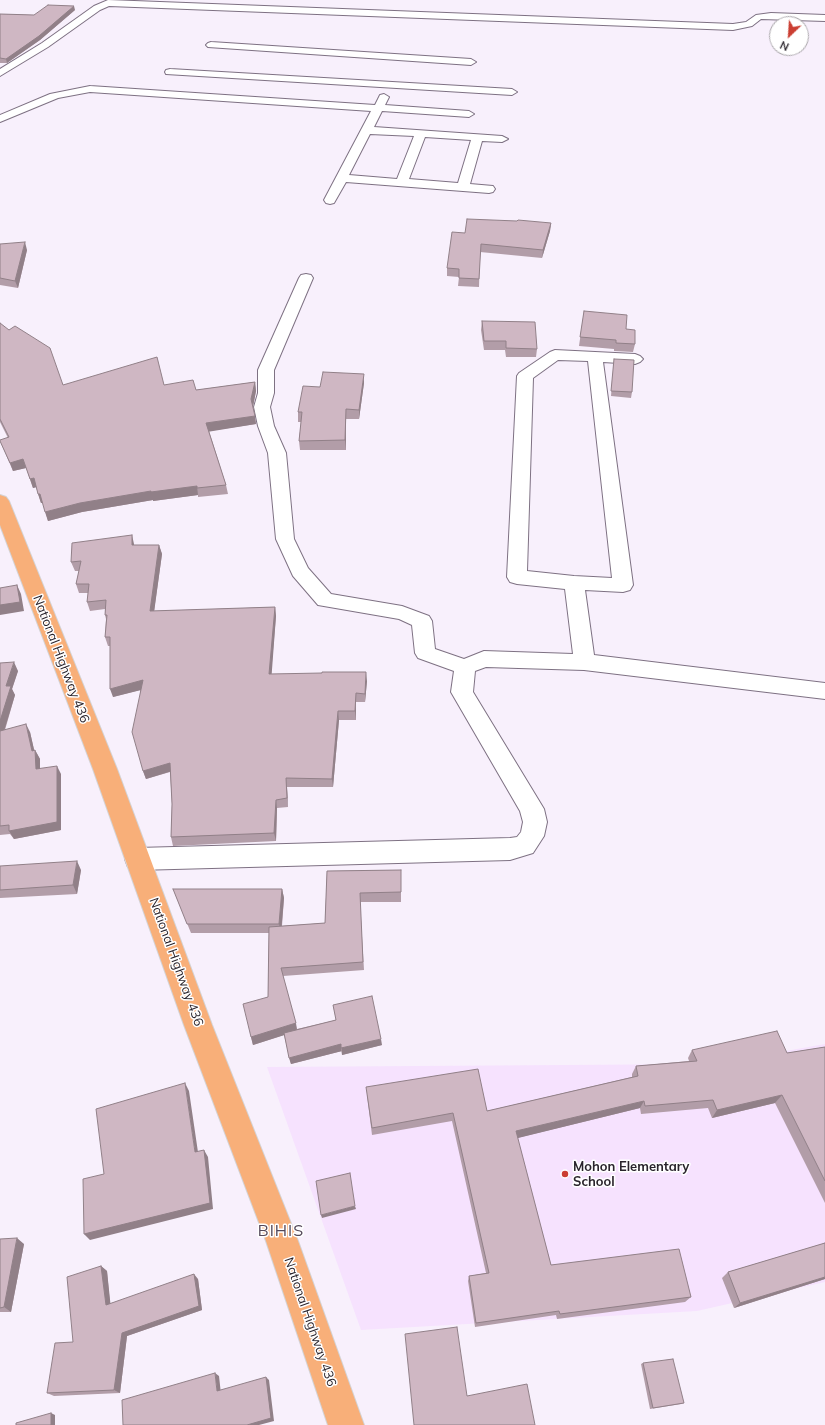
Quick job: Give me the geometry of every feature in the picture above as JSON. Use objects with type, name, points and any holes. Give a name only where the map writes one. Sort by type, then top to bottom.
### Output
[{"type":"main road","name":"National Highway 436","points":[[0,501],[104,769],[198,1025],[282,1242],[346,1425]]},
{"type":"street","points":[[0,73],[45,45],[97,8],[108,3],[733,27],[749,24],[758,17],[825,18]]},
{"type":"street","points":[[211,46],[352,55],[398,65],[449,68],[471,62]]},
{"type":"street","points":[[206,74],[230,47]]},
{"type":"street","points":[[262,100],[302,51]]},
{"type":"street","points":[[332,82],[352,55]]},
{"type":"street","points":[[330,200],[378,108],[398,65]]},
{"type":"street","points":[[442,88],[449,68]]},
{"type":"street","points":[[170,72],[512,92]]},
{"type":"street","points":[[0,119],[54,96],[90,89],[469,114]]},
{"type":"street","points":[[0,104],[12,114]]},
{"type":"street","points":[[366,130],[502,139]]},
{"type":"street","points":[[402,182],[421,134]]},
{"type":"street","points":[[463,187],[478,137]]},
{"type":"street","points":[[342,178],[489,189]]},
{"type":"street","points":[[306,278],[266,370],[266,393],[262,407],[266,426],[277,453],[285,539],[300,571],[326,600],[402,613],[422,621],[425,653],[466,667],[484,660],[584,662],[825,691]]},
{"type":"street","points":[[595,357],[623,585],[574,583],[518,577],[525,376],[555,355],[595,357],[635,359]]},
{"type":"street","points":[[574,583],[584,662]]},
{"type":"street","points":[[137,859],[502,849],[524,846],[532,836],[535,822],[532,810],[462,692],[466,667]]},
{"type":"shaded area","name":"Mohon Elementary School","points":[[825,1044],[825,1282],[697,1311],[361,1330],[267,1067],[713,1064]]},
{"type":"building","points":[[48,5],[74,6],[39,36],[6,59],[0,58],[0,14],[34,15]]},
{"type":"building","points":[[467,219],[518,220],[551,223],[543,250],[481,244],[479,279],[459,278],[459,269],[447,268],[452,232],[465,233]]},
{"type":"building","points":[[25,242],[15,281],[0,278],[0,244]]},
{"type":"building","points":[[584,311],[627,315],[626,329],[635,330],[635,344],[616,343],[616,340],[580,337]]},
{"type":"building","points":[[482,321],[535,322],[537,349],[506,348],[506,341],[484,341]]},
{"type":"building","points":[[0,323],[9,330],[15,326],[50,348],[63,385],[157,357],[164,385],[193,380],[196,390],[255,382],[251,399],[255,416],[206,423],[226,485],[197,488],[197,486],[151,491],[80,503],[45,512],[34,478],[30,479],[23,459],[10,463],[0,441],[9,437],[0,419]]},
{"type":"building","points":[[614,359],[634,360],[632,392],[611,391]]},
{"type":"building","points":[[323,372],[364,374],[359,410],[346,409],[345,440],[299,441],[302,412],[298,412],[303,386],[320,387]]},
{"type":"building","points":[[132,535],[132,545],[159,545],[150,611],[275,607],[269,674],[366,672],[365,694],[356,693],[355,711],[338,711],[332,779],[286,778],[287,798],[276,800],[274,833],[171,837],[172,804],[170,763],[143,771],[132,732],[143,680],[110,689],[110,637],[105,637],[107,615],[105,615],[106,600],[87,602],[89,584],[76,584],[81,561],[71,562],[72,543]]},
{"type":"building","points":[[17,585],[20,602],[0,605],[0,588]]},
{"type":"building","points":[[14,662],[6,686],[11,686],[0,721],[0,663]]},
{"type":"building","points":[[26,724],[32,751],[35,750],[36,769],[57,766],[57,822],[9,831],[9,825],[0,826],[0,731]]},
{"type":"building","points":[[77,861],[73,885],[0,890],[0,866]]},
{"type":"building","points":[[401,870],[401,892],[360,893],[363,962],[281,968],[296,1023],[251,1037],[243,1004],[268,997],[269,927],[325,923],[327,871]]},
{"type":"building","points":[[173,889],[282,889],[279,924],[187,924]]},
{"type":"building","points":[[372,996],[381,1039],[341,1048],[341,1044],[289,1058],[284,1033],[336,1020],[333,1005]]},
{"type":"building","points":[[777,1031],[787,1053],[825,1047],[825,1181],[782,1095],[717,1110],[713,1100],[645,1106],[644,1101],[516,1131],[551,1265],[679,1249],[691,1297],[560,1314],[559,1311],[476,1323],[469,1276],[489,1273],[453,1113],[372,1128],[366,1087],[478,1069],[487,1111],[638,1076],[636,1066],[697,1061],[692,1050]]},
{"type":"building","points":[[185,1083],[195,1152],[204,1150],[210,1203],[84,1234],[83,1179],[104,1174],[96,1109]]},
{"type":"building","points":[[350,1173],[355,1206],[321,1215],[316,1181]]},
{"type":"building","points":[[17,1238],[4,1307],[0,1308],[0,1239]]},
{"type":"building","points":[[825,1243],[825,1277],[740,1303],[728,1272]]},
{"type":"building","points":[[101,1266],[106,1305],[194,1274],[199,1306],[122,1333],[114,1390],[47,1393],[55,1343],[73,1342],[67,1277]]},
{"type":"building","points":[[457,1327],[467,1396],[527,1384],[535,1425],[414,1425],[405,1334]]},
{"type":"building","points":[[673,1359],[684,1403],[653,1408],[643,1363]]},
{"type":"building","points":[[215,1373],[217,1391],[266,1377],[271,1418],[247,1425],[123,1425],[122,1400]]},
{"type":"building","points":[[51,1413],[51,1425],[16,1425],[16,1423]]},
{"type":"place","name":"Mohon Elementary School","points":[[565,1174]]},
{"type":"district","name":"BIHIS","points":[[281,1231]]}]
